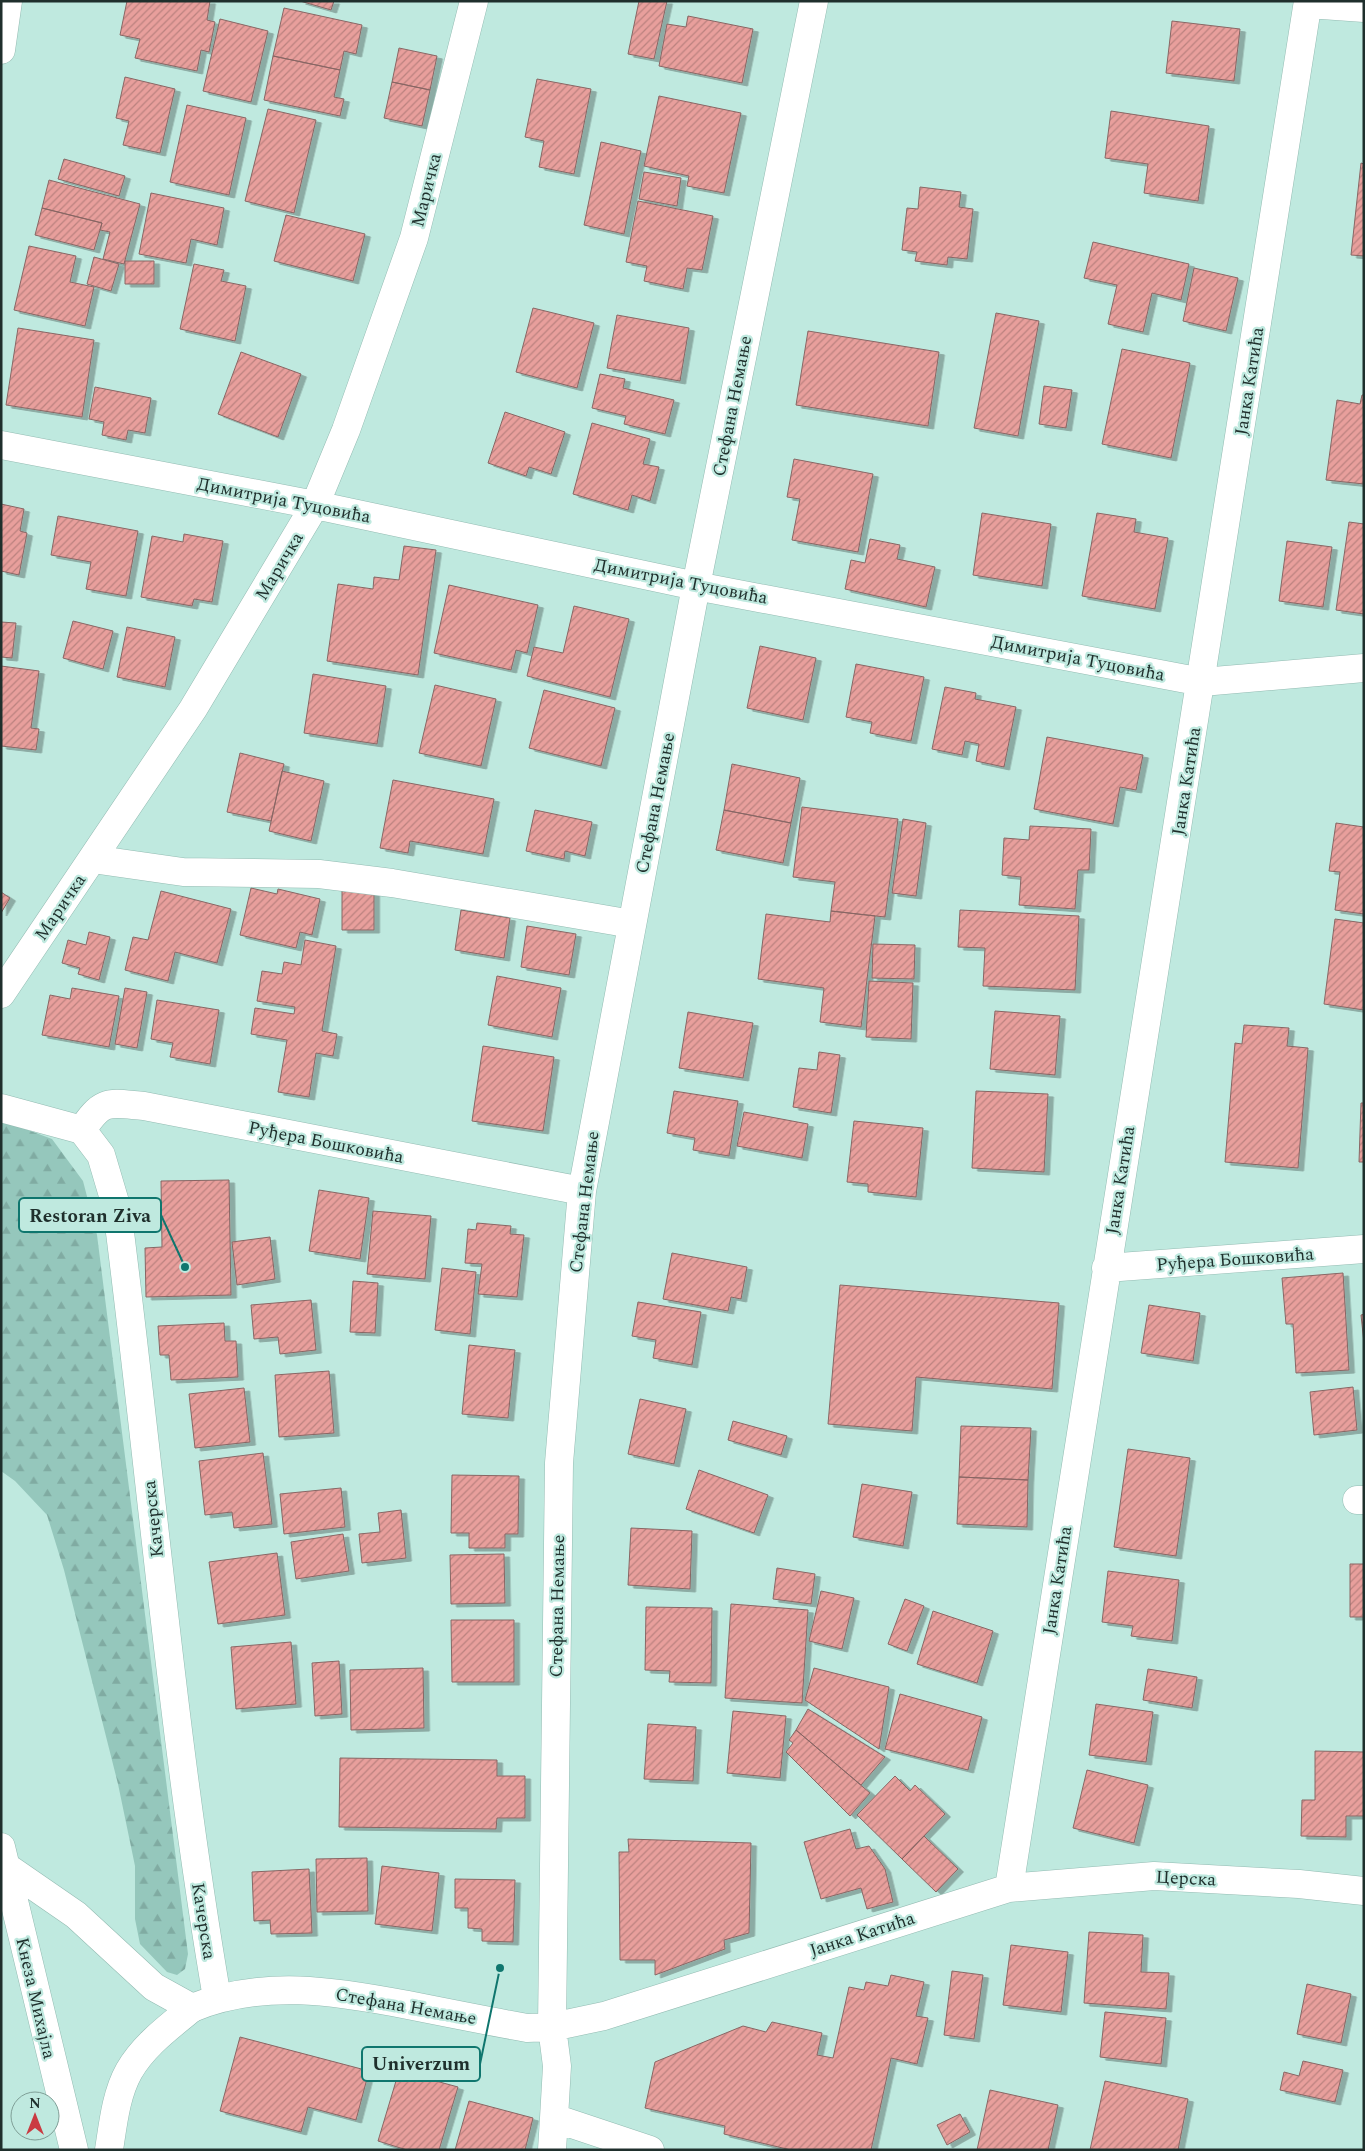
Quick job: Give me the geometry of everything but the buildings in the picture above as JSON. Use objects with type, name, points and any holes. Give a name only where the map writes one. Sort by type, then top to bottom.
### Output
[{"type":"street","points":[[1,50],[8,1]]},
{"type":"street","name":"Маричка","points":[[1,994],[193,709],[315,505],[346,430],[414,238],[474,1]]},
{"type":"street","name":"Стефана Немање","points":[[108,2150],[117,2103],[129,2071],[154,2039],[192,2008],[217,1998],[287,1989],[322,1991],[356,1995],[527,2028],[552,2027],[559,1463],[582,1191],[696,586],[814,1]]},
{"type":"street","points":[[1308,3],[1364,8]]},
{"type":"street","name":"Јанка Катића","points":[[552,2027],[604,2016],[1009,1888],[1106,1268],[1202,682],[1308,3]]},
{"type":"street","name":"Димитрија Туцовића","points":[[1,446],[315,505],[696,586],[1202,682],[1364,668]]},
{"type":"street","points":[[92,859],[183,872],[319,874],[392,883],[632,924]]},
{"type":"street","name":"Руђера Бошковића","points":[[82,1130],[93,1113],[109,1103],[144,1106],[582,1191]]},
{"type":"street","points":[[1,1108],[82,1130]]},
{"type":"street","name":"Качерска","points":[[82,1130],[101,1155],[117,1209],[171,1676],[198,1886],[217,1998]]},
{"type":"street","name":"Руђера Бошковића","points":[[1106,1268],[1364,1250]]},
{"type":"street","points":[[3,1856],[76,1915],[154,1987],[192,2008]]},
{"type":"street","name":"Кнеза Михајла","points":[[3,1856],[74,2150]]},
{"type":"street","name":"Церска","points":[[1009,1888],[1154,1876],[1298,1884],[1364,1891]]},
{"type":"street","points":[[552,2027],[557,2066],[552,2150]]},
{"type":"street","points":[[554,2118],[650,2150]]},
{"type":"green space","points":[[1,1120],[52,1139],[83,1181],[97,1235],[188,1954],[185,1969],[177,1975],[167,1972],[140,1944],[135,1919],[135,1866],[118,1784],[64,1570],[47,1515],[15,1481],[1,1471]]},
{"type":"place","name":"Restoran Ziva","points":[[185,1267]]},
{"type":"place","name":"Univerzum","points":[[500,1968]]}]
